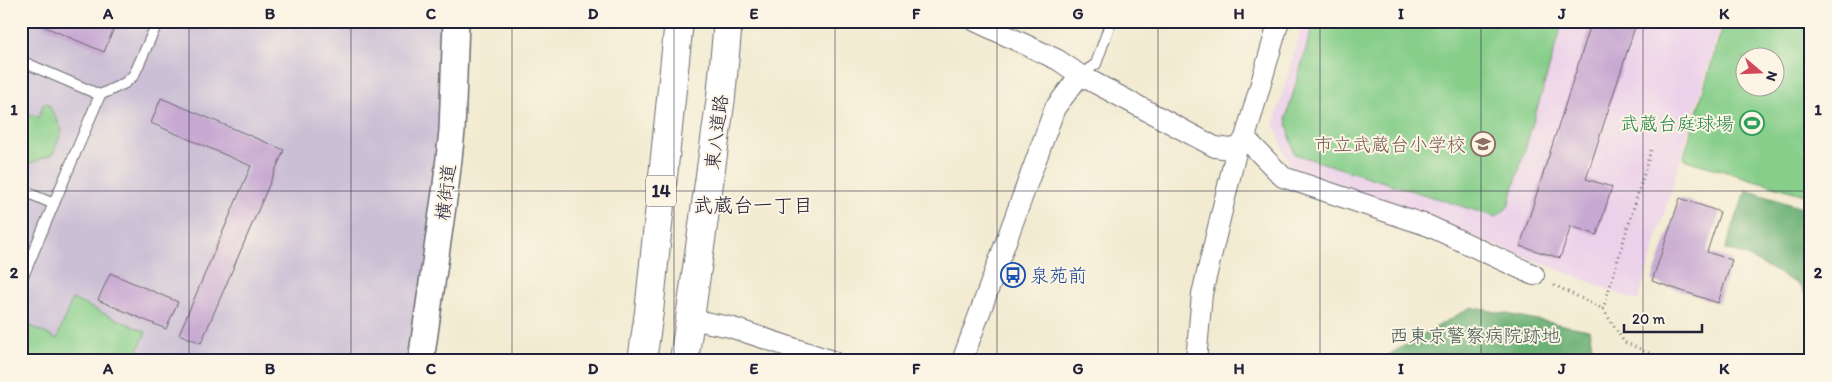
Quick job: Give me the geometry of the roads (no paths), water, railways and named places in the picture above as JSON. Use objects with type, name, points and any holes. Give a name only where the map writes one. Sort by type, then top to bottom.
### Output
[{"type":"main road","name":"14","points":[[642,361],[649,312],[679,21]]},
{"type":"main road","points":[[658,228],[689,99],[697,21]]},
{"type":"main road","name":"東八道路","points":[[684,361],[721,97],[728,21]]},
{"type":"street","name":"横街道","points":[[421,361],[451,140],[456,21]]},
{"type":"street","points":[[975,21],[1058,60],[1080,75],[1215,147],[1230,149],[1241,143]]},
{"type":"street","points":[[1196,361],[1202,294],[1241,143],[1279,21]]},
{"type":"street","points":[[962,361],[1055,108],[1080,75]]},
{"type":"street","points":[[1241,143],[1283,177],[1429,226],[1534,275]]},
{"type":"street","points":[[690,319],[730,327],[832,361]]},
{"type":"lane","points":[[21,281],[100,95],[125,83],[134,75],[158,21]]},
{"type":"lane","points":[[1080,75],[1096,64],[1111,21]]},
{"type":"lane","points":[[21,61],[100,95]]},
{"type":"lane","points":[[21,190],[54,204]]},
{"type":"place","name":"武蔵台庭球場","points":[[1752,123]]},
{"type":"place","name":"市立武蔵台小学校","points":[[1483,144]]},
{"type":"place","name":"泉苑前","points":[[1013,275]]},
{"type":"district","name":"武蔵台一丁目","points":[[753,205]]},
{"type":"park label","name":"西東京警察病院跡地","points":[[1475,335]]}]
